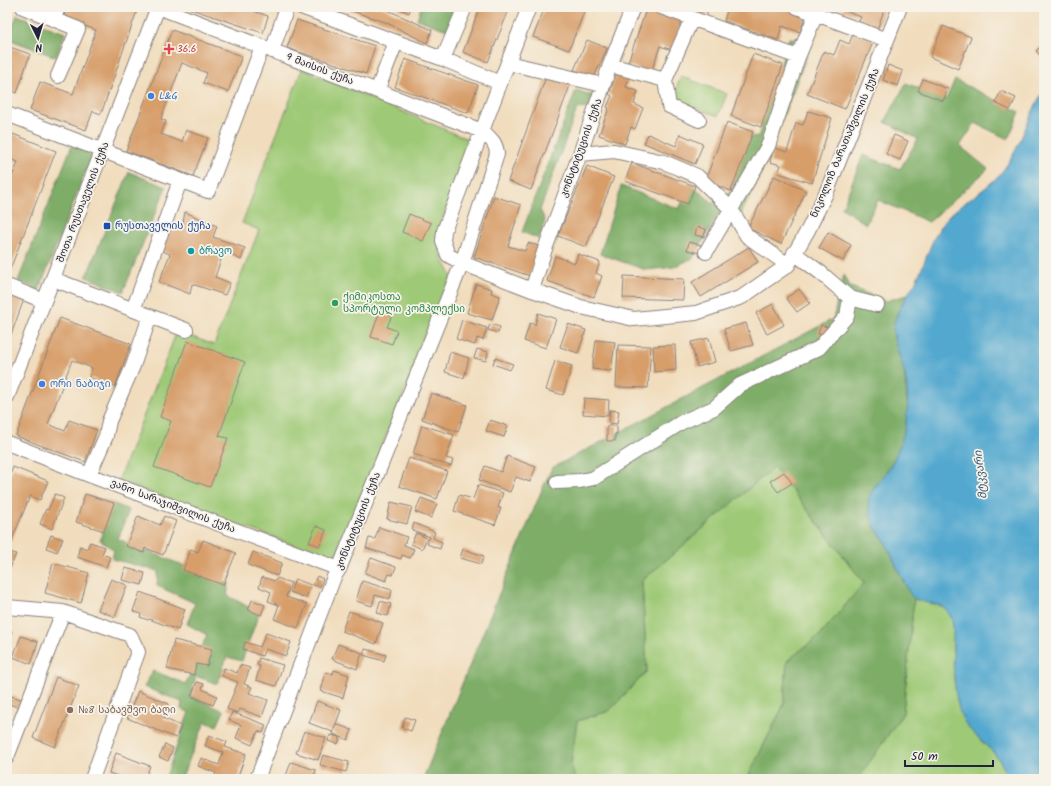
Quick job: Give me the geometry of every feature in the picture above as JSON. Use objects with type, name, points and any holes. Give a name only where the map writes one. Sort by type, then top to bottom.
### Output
[{"type":"street","points":[[23,7],[56,13],[78,29],[58,76]]},
{"type":"street","name":"9 მაისის ქუჩა","points":[[158,7],[482,132]]},
{"type":"street","name":"შოთა რუსთაველის ქუჩა","points":[[7,397],[158,7]]},
{"type":"street","points":[[7,114],[208,191],[267,49],[287,7]]},
{"type":"street","points":[[443,58],[465,7]]},
{"type":"street","points":[[462,263],[448,255],[443,241],[444,231],[529,7]]},
{"type":"street","name":"კონსტიტუციის ქუჩა","points":[[532,290],[545,248],[580,154],[610,65],[633,7]]},
{"type":"street","points":[[661,7],[798,57]]},
{"type":"street","points":[[797,7],[887,40]]},
{"type":"street","name":"ნიკოლოზ ბარათაშვილის ქუჩა","points":[[462,263],[581,307],[634,319],[696,313],[742,297],[791,259],[808,230],[827,191],[900,7]]},
{"type":"street","points":[[310,9],[396,42],[443,58],[500,83]]},
{"type":"street","points":[[706,252],[768,146],[798,57],[816,14]]},
{"type":"street","points":[[692,18],[665,80],[669,106],[699,120]]},
{"type":"street","points":[[377,91],[396,42]]},
{"type":"street","points":[[508,63],[604,85]]},
{"type":"street","points":[[610,65],[665,80]]},
{"type":"street","name":"კონსტიტუციის ქუჩა","points":[[257,779],[334,577],[339,569],[462,263],[498,154],[497,147],[494,142],[482,132]]},
{"type":"street","points":[[580,154],[614,151],[664,162],[697,176],[731,209],[747,236],[821,273],[850,298],[877,305]]},
{"type":"street","points":[[133,310],[180,181]]},
{"type":"street","points":[[53,279],[186,330]]},
{"type":"street","points":[[7,286],[44,301]]},
{"type":"street","points":[[557,482],[580,482],[594,478],[682,422],[714,408],[740,385],[819,348],[847,316],[850,298]]},
{"type":"street","points":[[89,475],[106,436],[109,421],[133,366],[150,316]]},
{"type":"street","name":"ვანო სარაჯიშვილის ქუჩა","points":[[7,443],[339,569]]},
{"type":"street","points":[[7,607],[63,612],[130,635],[138,652],[92,779]]},
{"type":"street","points":[[7,757],[63,612]]},
{"type":"green space","points":[[421,7],[455,7],[447,30],[417,19]]},
{"type":"green space","points":[[17,15],[65,33],[56,57],[8,39]]},
{"type":"green space","points":[[807,27],[816,32],[762,171],[735,227],[721,210],[693,258],[674,267],[646,270],[600,254],[621,186],[679,209],[690,185],[716,205],[732,189],[749,136],[758,137],[789,38],[802,39]]},
{"type":"green space","name":"ქიმიკოსთა სპორტული კომპლექსი","points":[[302,69],[470,140],[437,235],[442,258],[452,276],[335,560],[118,481],[177,331],[214,345],[259,230],[242,223]]},
{"type":"green space","points":[[681,76],[727,94],[718,116],[672,99]]},
{"type":"green space","points":[[955,80],[1020,112],[1008,139],[975,123],[960,146],[988,169],[929,222],[878,200],[866,224],[842,208],[863,155],[900,169],[918,139],[885,122],[906,83],[946,99]]},
{"type":"green space","points":[[576,90],[593,96],[589,108],[577,109],[540,210],[545,220],[539,239],[522,232]]},
{"type":"green space","points":[[72,145],[93,153],[39,290],[18,281]]},
{"type":"green space","points":[[129,172],[166,187],[123,292],[86,277]]},
{"type":"green space","points":[[843,275],[851,287],[886,301],[907,295],[897,314],[895,342],[904,369],[908,410],[906,424],[901,446],[893,461],[874,487],[874,526],[886,543],[904,583],[914,598],[903,713],[858,779],[747,779],[784,704],[787,661],[820,635],[864,583],[774,467],[642,581],[647,671],[609,711],[577,721],[571,764],[575,779],[423,779],[552,468],[833,319]]},
{"type":"green space","points":[[774,467],[864,583],[820,635],[787,661],[784,704],[747,779],[575,779],[571,764],[577,721],[609,711],[647,671],[642,581]]},
{"type":"green space","points":[[112,503],[129,510],[118,539],[229,584],[227,595],[259,613],[242,661],[227,657],[217,684],[196,676],[190,696],[224,711],[217,726],[205,722],[181,779],[165,779],[189,712],[181,709],[182,702],[144,687],[153,671],[186,684],[207,635],[187,624],[195,603],[157,586],[158,571],[112,559],[114,550],[100,540]]},
{"type":"green space","points":[[914,598],[943,606],[948,611],[952,619],[954,633],[954,681],[981,741],[994,753],[1006,771],[1008,779],[858,779],[903,713]]},
{"type":"water","name":"მტკვარი","points":[[1044,90],[1044,779],[1008,779],[1004,768],[997,757],[967,726],[961,715],[957,701],[955,684],[953,626],[950,616],[941,606],[919,601],[911,595],[886,543],[874,525],[870,512],[869,498],[871,492],[886,473],[895,457],[905,427],[908,401],[906,383],[893,329],[898,312],[916,281],[935,236],[945,220],[992,182],[1004,169],[1016,150],[1038,100]]},
{"type":"building","points":[[67,7],[138,8],[101,114],[93,111],[86,130],[30,110],[40,82],[73,94],[96,30],[63,18]]},
{"type":"building","points":[[242,7],[268,16],[263,33],[188,8]]},
{"type":"building","points":[[340,7],[381,7],[432,30],[427,43],[385,22]]},
{"type":"building","points":[[395,7],[411,7],[409,13]]},
{"type":"building","points":[[480,7],[510,7],[488,62],[463,52]]},
{"type":"building","points":[[545,7],[586,7],[569,50],[533,37]]},
{"type":"building","points":[[647,7],[683,18],[672,50],[660,46],[651,73],[627,65]]},
{"type":"building","points":[[682,7],[709,7],[706,16]]},
{"type":"building","points":[[728,7],[789,7],[806,13],[800,32],[782,26],[778,40],[724,21]]},
{"type":"building","points":[[844,7],[885,7],[876,33],[857,26],[861,17],[843,10]]},
{"type":"building","points":[[297,20],[375,46],[366,74],[287,48]]},
{"type":"building","points":[[943,26],[971,37],[958,69],[930,57]]},
{"type":"building","points":[[172,30],[242,56],[228,92],[203,83],[207,73],[182,63],[161,119],[166,121],[161,134],[182,142],[186,130],[208,138],[193,176],[126,151]]},
{"type":"building","points":[[854,32],[874,40],[845,109],[807,94],[824,51],[834,55],[840,40],[849,44]]},
{"type":"building","points":[[587,40],[607,48],[594,78],[574,70]]},
{"type":"building","points":[[1044,43],[1044,59],[1036,51]]},
{"type":"building","points":[[7,46],[30,54],[17,93],[7,89]]},
{"type":"building","points":[[753,54],[783,65],[761,127],[731,116]]},
{"type":"building","points":[[405,59],[478,85],[468,113],[395,87]]},
{"type":"building","points":[[888,65],[903,71],[898,86],[883,80]]},
{"type":"building","points":[[617,73],[629,78],[626,87],[638,91],[634,104],[643,108],[635,129],[631,127],[625,144],[599,135],[609,108],[607,107],[612,96],[609,94]]},
{"type":"building","points":[[547,74],[571,83],[531,190],[508,181]]},
{"type":"building","points":[[923,79],[948,89],[943,101],[918,91]]},
{"type":"building","points":[[1001,91],[1016,98],[1010,110],[995,103]]},
{"type":"building","points":[[808,111],[832,118],[812,183],[778,173],[781,165],[770,162],[774,148],[787,152],[796,123],[803,125]]},
{"type":"building","points":[[727,122],[753,132],[731,191],[705,181]]},
{"type":"building","points":[[13,134],[56,151],[9,272],[7,271],[7,189],[18,162],[7,158],[7,151]]},
{"type":"building","points":[[648,134],[676,146],[680,134],[703,144],[695,164],[644,143]]},
{"type":"building","points":[[894,135],[908,141],[900,160],[886,154]]},
{"type":"building","points":[[632,163],[695,186],[688,204],[625,181]]},
{"type":"building","points":[[587,166],[614,177],[586,247],[558,236]]},
{"type":"building","points":[[774,176],[806,191],[781,244],[748,228]]},
{"type":"building","points":[[494,196],[521,205],[508,246],[525,251],[528,243],[540,246],[530,276],[474,257]]},
{"type":"building","points":[[185,212],[217,226],[213,237],[245,248],[241,260],[224,251],[215,277],[230,283],[225,295],[192,284],[190,294],[159,282],[170,254],[160,250],[173,224],[182,227]]},
{"type":"building","points":[[409,214],[431,223],[423,241],[402,232]]},
{"type":"building","points":[[697,227],[706,229],[704,237],[695,235]]},
{"type":"building","points":[[828,232],[851,245],[843,261],[819,248]]},
{"type":"building","points":[[689,242],[701,245],[699,253],[687,250]]},
{"type":"building","points":[[749,247],[758,262],[701,297],[692,282]]},
{"type":"building","points":[[578,254],[600,262],[596,273],[602,276],[594,297],[547,281],[555,256],[575,263]]},
{"type":"building","points":[[624,276],[684,279],[683,300],[623,298]]},
{"type":"building","points":[[476,284],[492,289],[491,293],[500,296],[492,320],[467,313]]},
{"type":"building","points":[[799,289],[810,303],[797,312],[786,298]]},
{"type":"building","points":[[7,293],[24,299],[7,346]]},
{"type":"building","points":[[773,304],[784,325],[767,334],[756,313]]},
{"type":"building","points":[[380,310],[392,315],[387,327],[397,331],[392,344],[371,337]]},
{"type":"building","points":[[538,313],[556,319],[546,348],[524,341],[530,323],[535,325]]},
{"type":"building","points":[[60,318],[131,344],[115,387],[89,377],[92,368],[72,360],[48,424],[65,431],[69,420],[97,430],[85,462],[16,436]]},
{"type":"building","points":[[462,320],[487,328],[483,340],[477,338],[475,345],[456,339]]},
{"type":"building","points":[[746,323],[753,345],[731,351],[724,329]]},
{"type":"building","points":[[490,324],[500,327],[498,333],[488,330]]},
{"type":"building","points":[[568,324],[586,330],[578,353],[560,347]]},
{"type":"building","points":[[821,325],[830,328],[827,336],[818,334]]},
{"type":"building","points":[[709,338],[715,362],[697,367],[691,342]]},
{"type":"building","points":[[596,340],[615,342],[611,371],[592,369]]},
{"type":"building","points":[[187,341],[245,362],[219,436],[228,438],[210,487],[154,467],[171,421],[160,417]]},
{"type":"building","points":[[618,345],[651,346],[648,388],[616,387]]},
{"type":"building","points":[[675,345],[676,370],[654,372],[653,346]]},
{"type":"building","points":[[477,349],[488,352],[486,361],[474,358]]},
{"type":"building","points":[[450,352],[469,358],[464,378],[445,372]]},
{"type":"building","points":[[495,358],[513,364],[510,370],[493,364]]},
{"type":"building","points":[[555,361],[572,366],[563,395],[546,390]]},
{"type":"building","points":[[431,393],[467,405],[458,432],[422,419]]},
{"type":"building","points":[[584,398],[609,400],[608,416],[583,414]]},
{"type":"building","points":[[610,410],[619,411],[617,424],[609,423]]},
{"type":"building","points":[[490,420],[508,426],[504,437],[486,431]]},
{"type":"building","points":[[422,425],[454,435],[446,458],[453,460],[451,466],[413,454]]},
{"type":"building","points":[[607,426],[617,426],[615,441],[607,441]]},
{"type":"building","points":[[507,456],[536,467],[530,482],[516,477],[510,492],[479,480],[485,466],[501,472]]},
{"type":"building","points":[[409,458],[447,471],[437,499],[399,486]]},
{"type":"building","points":[[13,467],[48,481],[40,500],[30,496],[11,542],[7,540],[7,483]]},
{"type":"building","points":[[784,472],[792,483],[778,492],[770,481]]},
{"type":"building","points":[[478,485],[503,493],[498,508],[501,508],[495,525],[454,511],[459,495],[473,499]]},
{"type":"building","points":[[55,494],[64,498],[52,529],[40,524],[46,509],[48,510]]},
{"type":"building","points":[[85,494],[114,503],[104,531],[76,522]]},
{"type":"building","points":[[421,498],[437,504],[431,518],[415,512]]},
{"type":"building","points":[[391,502],[412,507],[407,524],[387,519]]},
{"type":"building","points":[[138,516],[160,525],[164,516],[176,521],[163,555],[145,548],[144,553],[126,546]]},
{"type":"building","points":[[414,523],[435,532],[433,538],[442,542],[440,549],[427,544],[430,537],[412,530]]},
{"type":"building","points":[[316,526],[326,530],[320,546],[309,542]]},
{"type":"building","points":[[379,527],[407,537],[404,545],[414,549],[410,558],[402,555],[401,559],[366,548],[369,538],[375,539]]},
{"type":"building","points":[[416,533],[427,538],[422,549],[411,544]]},
{"type":"building","points":[[51,535],[63,539],[57,552],[46,548]]},
{"type":"building","points":[[203,540],[236,553],[223,585],[183,570],[191,549],[198,552]]},
{"type":"building","points":[[90,542],[105,547],[102,554],[110,557],[106,567],[77,557],[80,546],[87,549]]},
{"type":"building","points":[[463,549],[484,556],[481,564],[460,558]]},
{"type":"building","points":[[7,551],[16,554],[7,576]]},
{"type":"building","points":[[253,552],[282,563],[277,576],[248,565]]},
{"type":"building","points":[[371,558],[396,567],[393,575],[389,574],[386,581],[365,573]]},
{"type":"building","points":[[53,563],[89,573],[81,603],[45,593]]},
{"type":"building","points":[[125,568],[145,573],[142,585],[122,580]]},
{"type":"building","points":[[317,576],[323,579],[320,587],[313,585]]},
{"type":"building","points":[[262,577],[275,581],[277,578],[291,583],[286,597],[307,604],[298,628],[274,619],[279,605],[268,601],[271,592],[259,587]]},
{"type":"building","points":[[111,579],[127,585],[115,617],[98,610]]},
{"type":"building","points":[[295,579],[311,585],[306,598],[290,592]]},
{"type":"building","points":[[362,581],[392,590],[390,599],[375,595],[372,606],[356,601]]},
{"type":"building","points":[[140,592],[185,609],[178,630],[140,617],[141,614],[133,611]]},
{"type":"building","points":[[252,600],[265,605],[261,615],[248,610]]},
{"type":"building","points":[[380,601],[391,604],[388,616],[377,613]]},
{"type":"building","points":[[349,611],[383,623],[376,644],[342,631]]},
{"type":"building","points":[[7,629],[12,631],[7,644]]},
{"type":"building","points":[[266,633],[291,642],[286,656],[265,649],[262,656],[243,649],[245,642],[260,647]]},
{"type":"building","points":[[21,636],[38,642],[31,664],[13,657]]},
{"type":"building","points":[[174,640],[212,649],[207,666],[196,664],[194,675],[167,669]]},
{"type":"building","points":[[338,644],[362,653],[357,669],[332,659]]},
{"type":"building","points":[[365,649],[386,655],[384,661],[363,655]]},
{"type":"building","points":[[259,658],[283,665],[276,686],[256,680],[260,666],[257,665]]},
{"type":"building","points":[[240,665],[250,668],[244,684],[252,687],[249,693],[268,700],[262,717],[240,709],[238,713],[227,709],[238,682],[222,676],[224,668],[237,673]]},
{"type":"building","points":[[334,670],[349,675],[343,698],[321,691],[326,672],[333,674]]},
{"type":"building","points":[[56,677],[79,686],[55,747],[33,738]]},
{"type":"building","points":[[197,682],[204,684],[202,689],[217,696],[213,705],[191,696]]},
{"type":"building","points":[[138,691],[169,704],[163,718],[181,726],[176,738],[127,718]]},
{"type":"building","points":[[12,696],[23,700],[20,708],[9,704]]},
{"type":"building","points":[[317,701],[341,710],[333,732],[309,723]]},
{"type":"building","points":[[232,712],[266,725],[263,733],[258,731],[252,745],[236,738],[241,725],[229,720]]},
{"type":"building","points":[[405,717],[415,720],[411,731],[402,728]]},
{"type":"building","points":[[336,724],[352,730],[348,740],[333,734]]},
{"type":"building","points":[[304,731],[326,738],[318,760],[296,753]]},
{"type":"building","points":[[209,735],[227,742],[225,747],[246,754],[237,779],[225,779],[215,776],[216,773],[198,766],[201,758],[219,765],[223,752],[205,746]]},
{"type":"building","points":[[330,735],[340,737],[338,744],[328,741]]},
{"type":"building","points":[[165,744],[173,748],[168,761],[159,757]]},
{"type":"building","points":[[116,753],[150,766],[145,779],[126,779],[109,773]]},
{"type":"building","points":[[323,755],[349,762],[346,772],[320,765]]},
{"type":"building","points":[[291,762],[316,770],[313,779],[285,779]]},
{"type":"place","name":"36.6","points":[[169,49]]},
{"type":"place","name":"L&G","points":[[151,96]]},
{"type":"place","name":"რუსთაველის ქუჩა","points":[[107,226]]},
{"type":"place","name":"ბრავო","points":[[191,251]]},
{"type":"place","name":"ქიმიკოსთა სპორტული კომპლექსი","points":[[335,303]]},
{"type":"place","name":"ორი ნაბიჯი","points":[[42,384]]},
{"type":"place","name":"№8 საბავშვო ბაღი","points":[[70,710]]}]
